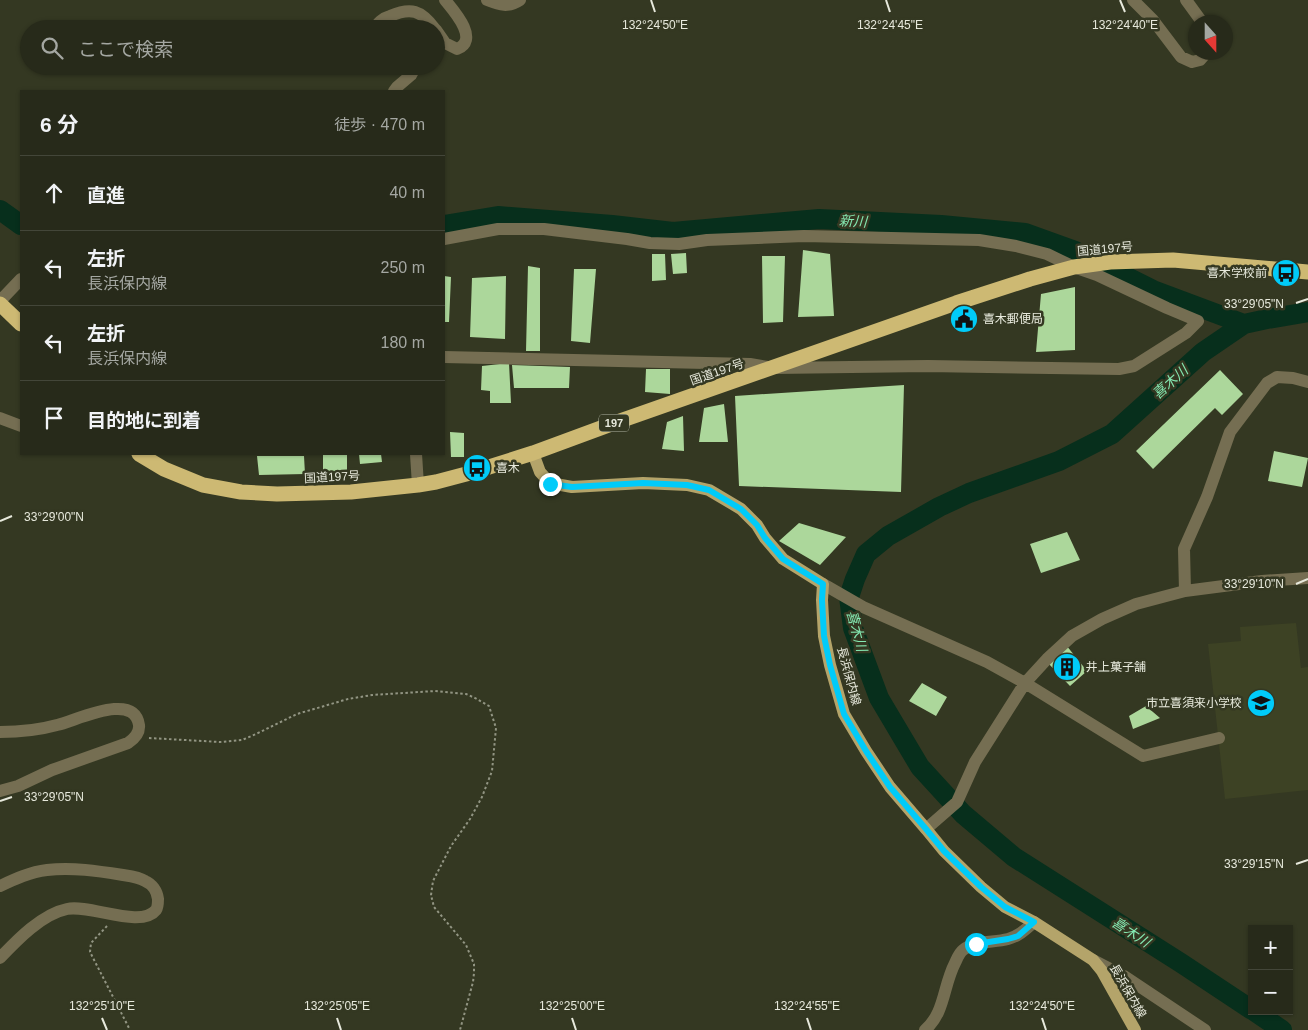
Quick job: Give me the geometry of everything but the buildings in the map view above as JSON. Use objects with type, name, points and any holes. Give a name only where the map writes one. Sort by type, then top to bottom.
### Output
[{"type":"highway","name":"国道197号","points":[[141,455],[164,469],[203,485],[241,492],[277,494],[342,492],[418,486],[470,473],[533,453],[616,422],[965,300],[1030,278],[1078,266],[1110,262],[1173,260],[1308,272]]},
{"type":"highway","points":[[0,303],[20,323]]},
{"type":"main road","points":[[533,453],[540,472],[550,484],[572,487],[643,483],[687,485],[709,490],[741,509],[757,525],[765,538],[783,559],[826,586]]},
{"type":"main road","name":"長浜保内線","points":[[826,586],[822,600],[824,636],[844,714],[890,787],[928,827],[944,851],[981,887],[1005,907],[1034,922],[1093,960],[1102,971],[1135,1030]]},
{"type":"street","points":[[445,0],[458,17],[467,38],[465,44],[457,49],[445,42]]},
{"type":"street","points":[[488,0],[501,6],[507,6],[520,0]]},
{"type":"street","points":[[1133,0],[1153,20],[1181,57],[1192,62],[1200,60]]},
{"type":"street","points":[[1186,0],[1197,15]]},
{"type":"street","points":[[382,20],[401,11],[411,10],[429,20]]},
{"type":"street","points":[[395,90],[411,75]]},
{"type":"street","points":[[445,239],[498,229],[544,229],[650,243],[679,244],[707,240],[804,236],[979,240],[1016,246],[1047,254],[1078,266],[1198,321],[1186,333],[1134,366],[1119,368],[928,366],[774,368],[750,364],[445,357]]},
{"type":"street","points":[[0,303],[20,280]]},
{"type":"street","points":[[1185,592],[1184,549],[1207,497],[1230,432],[1267,383],[1277,377],[1293,378],[1308,382]]},
{"type":"street","points":[[0,418],[20,426]]},
{"type":"street","points":[[416,455],[418,486]]},
{"type":"street","points":[[928,827],[957,802],[975,762],[1025,683],[1046,659],[1072,636],[1102,619],[1136,604],[1185,592],[1262,581],[1308,578]]},
{"type":"street","points":[[826,586],[863,607],[987,662],[1025,683],[1143,756],[1218,738]]},
{"type":"street","points":[[0,732],[18,732],[57,725],[101,710],[114,709],[125,710],[134,714],[139,723],[136,738],[128,743],[52,770],[14,788],[0,791]]},
{"type":"street","points":[[0,886],[36,872],[82,870],[145,880],[158,894],[156,910],[148,915],[133,918],[89,909],[65,909],[35,926],[0,958]]},
{"type":"street","points":[[925,1030],[938,1015],[952,969],[962,951],[976,944],[1018,936],[1034,922]]},
{"type":"street","points":[[1093,960],[1124,976],[1205,1030]]},
{"type":"path","points":[[136,738],[220,742],[242,740],[296,714],[348,699],[372,695],[435,692],[466,694],[489,706],[496,728],[492,771],[470,819],[451,846],[433,880],[432,895],[434,907],[466,945],[474,964],[473,982],[460,1030]]},
{"type":"path","points":[[117,915],[91,943],[90,952],[130,1030]]},
{"type":"shaded area","name":"市立喜須来小学校","points":[[1296,623],[1301,668],[1308,667],[1308,790],[1225,799],[1208,644],[1241,641],[1240,627]]},
{"type":"waterway","name":"新川","points":[[0,210],[20,224]]},
{"type":"waterway","name":"新川","points":[[445,225],[498,216],[673,232],[819,219],[941,225],[1025,233],[1075,251],[1153,290],[1244,324]]},
{"type":"waterway","name":"喜木川","points":[[1248,1007],[1014,857],[963,814],[920,767],[879,698],[853,628],[849,597],[866,554],[888,536],[939,507],[969,493],[1059,461],[1112,434],[1203,352],[1244,324],[1308,312]]},
{"type":"waterway","name":"喜木川","points":[[1260,1015],[1282,1030]]},
{"type":"place","name":"喜木学校前","points":[[1286,273]]},
{"type":"place","name":"喜木郵便局","points":[[964,319]]},
{"type":"place","name":"喜木","points":[[477,468]]},
{"type":"place","name":"井上菓子舗","points":[[1067,667]]},
{"type":"place","name":"市立喜須来小学校","points":[[1261,703]]},
{"type":"route","points":[[550,484],[572,487],[643,483],[687,485],[709,490],[741,509],[757,525],[765,538],[783,559],[823,584],[824,636],[830,665],[844,714],[866,751],[890,787],[944,851],[1005,907],[1034,922],[1018,936],[976,944]]}]
